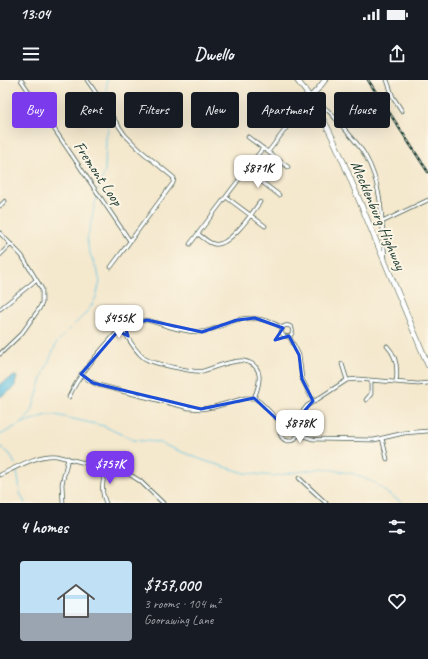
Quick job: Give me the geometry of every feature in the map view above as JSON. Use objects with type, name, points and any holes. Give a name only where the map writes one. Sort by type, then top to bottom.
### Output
[{"type":"main road","name":"Mecklenburg Highway","points":[[297,80],[306,92]]},
{"type":"main road","points":[[315,92],[325,80]]},
{"type":"main road","name":"Mecklenburg Highway","points":[[326,125],[346,168],[428,365]]},
{"type":"street","name":"Fremont Loop","points":[[21,80],[130,241]]},
{"type":"street","points":[[87,80],[125,135],[140,150],[174,178],[173,183],[111,267]]},
{"type":"street","points":[[387,80],[393,97],[402,111]]},
{"type":"street","points":[[326,109],[357,144],[366,156],[372,170],[378,188],[386,265]]},
{"type":"street","points":[[268,152],[286,128]]},
{"type":"street","points":[[248,137],[288,167]]},
{"type":"street","points":[[190,244],[263,148]]},
{"type":"street","points":[[260,181],[277,159]]},
{"type":"street","points":[[246,170],[279,195]]},
{"type":"street","points":[[226,197],[265,226]]},
{"type":"street","points":[[382,222],[428,200]]},
{"type":"street","points":[[0,206],[5,201]]},
{"type":"street","points":[[198,234],[212,244],[219,244],[236,233],[260,202]]},
{"type":"street","points":[[0,233],[22,256],[42,289],[42,303],[22,333],[0,354]]},
{"type":"street","points":[[0,255],[11,244]]},
{"type":"street","points":[[0,309],[36,280]]},
{"type":"street","points":[[112,315],[118,323]]},
{"type":"street","points":[[124,331],[126,326],[147,320],[190,331],[202,332],[213,330],[237,320],[249,318],[263,320],[282,328],[287,326],[292,328],[292,333],[289,336]]},
{"type":"street","points":[[118,323],[123,322],[126,326]]},
{"type":"street","points":[[118,323],[116,327],[118,331]]},
{"type":"street","points":[[282,328],[281,331],[283,335],[289,336]]},
{"type":"street","points":[[118,331],[124,331]]},
{"type":"street","points":[[69,396],[82,374],[118,331]]},
{"type":"street","points":[[124,331],[141,355],[152,362],[198,372],[237,361],[249,363],[254,367],[259,376],[259,387],[254,398]]},
{"type":"street","points":[[289,336],[299,355],[302,379],[313,401]]},
{"type":"street","points":[[387,346],[392,352],[397,367],[396,382]]},
{"type":"street","points":[[342,364],[347,380]]},
{"type":"street","points":[[82,374],[90,381],[98,385],[189,408],[210,408],[245,398],[254,398],[283,425]]},
{"type":"street","points":[[294,424],[304,409],[313,401],[347,380],[428,383]]},
{"type":"street","points":[[366,400],[371,394],[371,381]]},
{"type":"street","points":[[283,425],[290,423],[294,424]]},
{"type":"street","points":[[283,425],[281,432],[284,439],[293,440],[297,434],[297,429],[294,424]]},
{"type":"street","points":[[297,434],[313,440],[374,440],[404,433],[428,431]]},
{"type":"street","points":[[382,438],[387,459]]},
{"type":"street","points":[[0,475],[44,456],[51,455],[129,474],[135,477],[163,503]]},
{"type":"street","points":[[63,503],[62,484],[68,458]]},
{"type":"street","points":[[106,468],[102,487],[106,503]]},
{"type":"street","points":[[298,478],[326,503]]},
{"type":"highlighted area","points":[[255,318],[283,328],[275,340],[289,336],[299,355],[302,379],[313,401],[293,424],[283,425],[254,398],[201,409],[93,383],[81,374],[118,331],[128,336],[125,326],[147,320],[202,332],[237,320]]},
{"type":"water","points":[[15,376],[17,377],[14,388],[0,397],[0,384]]},
{"type":"waterway","points":[[106,92],[107,80]]},
{"type":"waterway","points":[[98,190],[105,171],[106,138],[108,128]]},
{"type":"waterway","points":[[22,423],[32,411],[43,375],[57,342],[85,314],[96,297],[100,282],[89,251],[87,240],[97,195]]},
{"type":"waterway","points":[[0,435],[22,423],[47,415],[56,415],[104,426],[133,440],[157,442],[202,460],[245,473],[273,476],[323,468],[354,474],[375,483],[403,503]]},
{"type":"waterway","points":[[0,446],[10,454],[15,464]]},
{"type":"waterway","points":[[17,472],[20,493],[25,503]]},
{"type":"railway","points":[[368,80],[428,172]]}]
